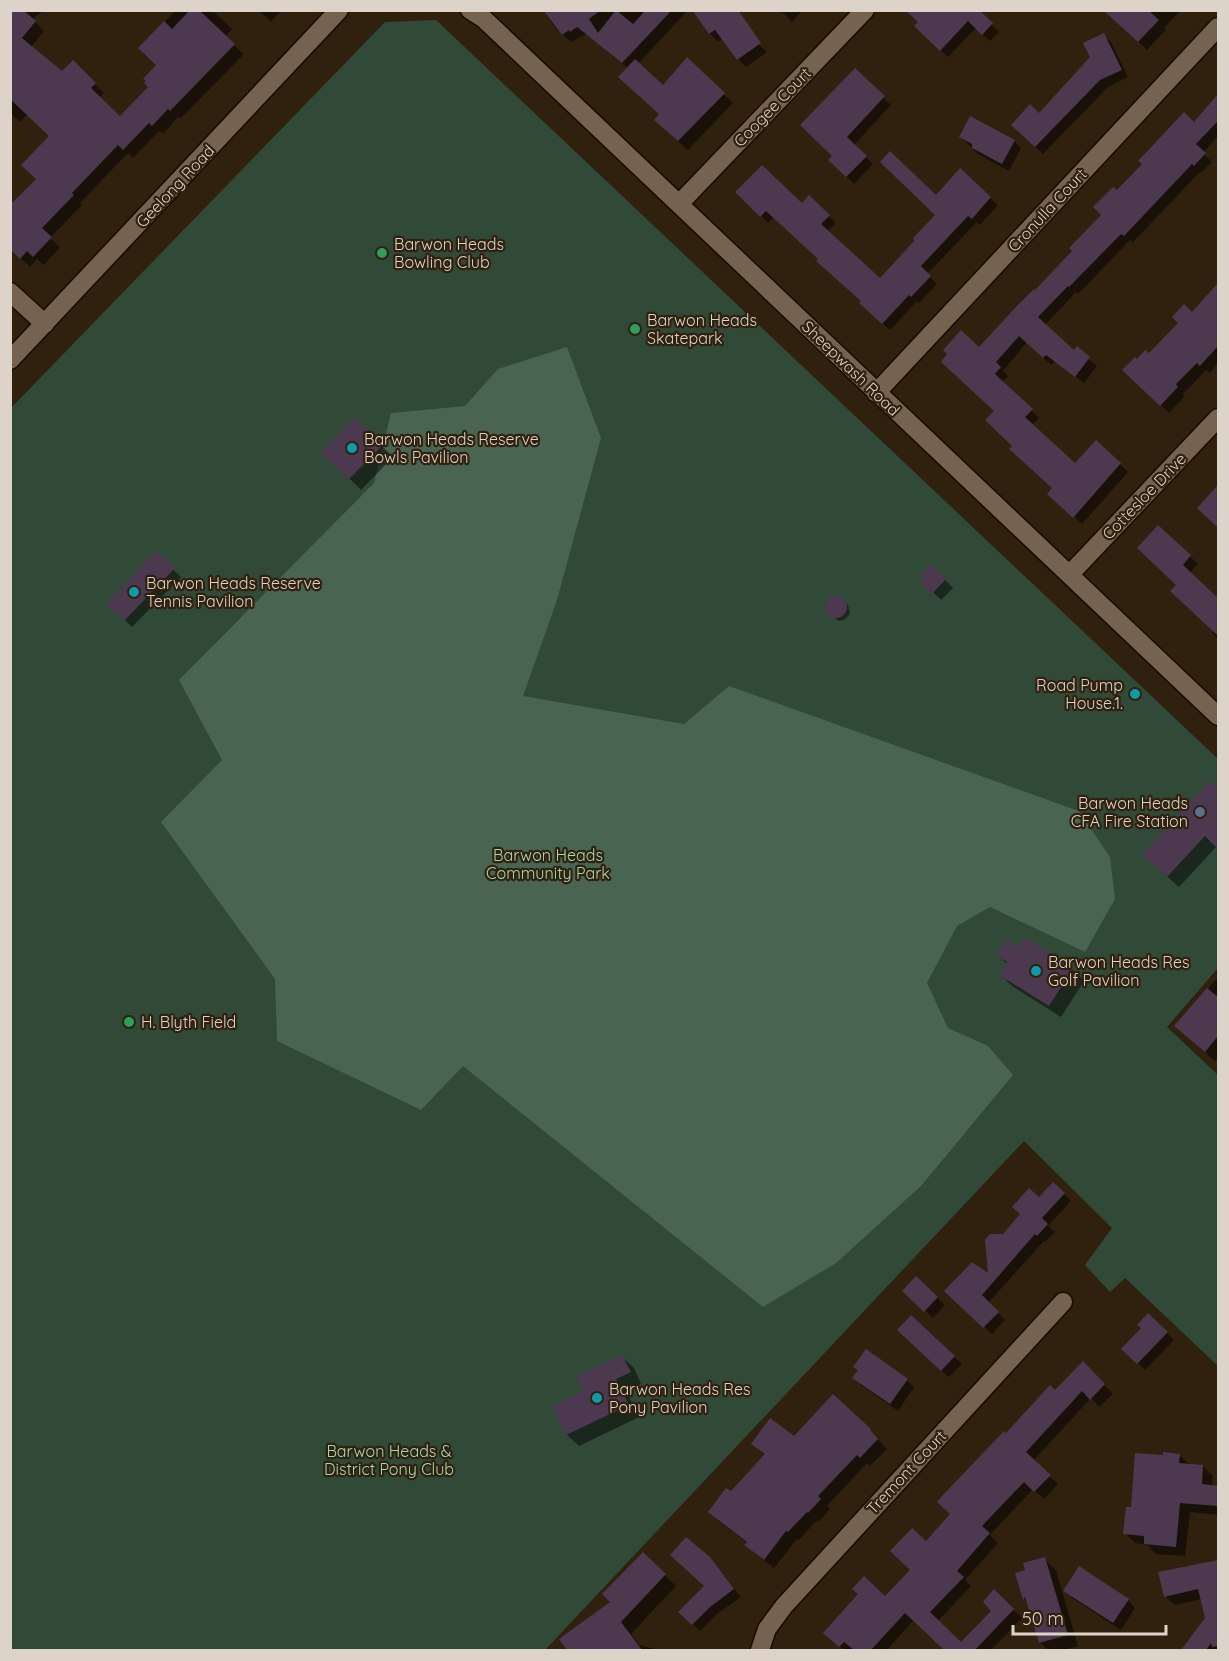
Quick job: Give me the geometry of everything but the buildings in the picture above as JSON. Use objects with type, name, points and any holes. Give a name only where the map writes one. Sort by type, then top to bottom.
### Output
[{"type":"street","name":"Coogee Court","points":[[679,204],[865,10]]},
{"type":"street","name":"Geelong Road","points":[[10,360],[339,11]]},
{"type":"street","name":"Sheepwash Road","points":[[477,13],[1218,716]]},
{"type":"street","name":"Cronulla Court","points":[[876,393],[1218,27]]},
{"type":"street","points":[[10,292],[45,324]]},
{"type":"street","name":"Cottesloe Drive","points":[[1070,574],[1218,418]]},
{"type":"street","name":"Tremont Court","points":[[760,1650],[767,1629],[784,1606],[1063,1302]]},
{"type":"green space","name":"Barwon Heads Community Park","points":[[436,20],[1218,759],[1218,968],[1167,1027],[1218,1075],[1218,1366],[1125,1278],[1110,1292],[1085,1265],[1112,1228],[1024,1141],[545,1650],[11,1650],[10,409],[385,22]]},
{"type":"green space","points":[[567,347],[601,438],[557,600],[523,696],[684,724],[729,686],[1079,811],[1110,857],[1115,899],[1085,952],[990,907],[957,926],[927,983],[948,1028],[988,1046],[1013,1075],[921,1186],[836,1263],[763,1307],[463,1066],[421,1110],[277,1041],[275,979],[161,822],[222,760],[179,680],[374,483],[391,413],[465,406],[498,369]]},
{"type":"place","name":"Barwon Heads Bowling Club","points":[[382,253]]},
{"type":"place","name":"Barwon Heads Skatepark","points":[[635,329]]},
{"type":"place","name":"Barwon Heads Reserve Bowls Pavilion","points":[[352,448]]},
{"type":"place","name":"Barwon Heads Reserve Tennis Pavilion","points":[[134,592]]},
{"type":"place","name":"Road Pump House.1.","points":[[1135,694]]},
{"type":"place","name":"Barwon Heads CFA Fire Station","points":[[1200,812]]},
{"type":"place","name":"Barwon Heads Res Golf Pavilion","points":[[1036,971]]},
{"type":"place","name":"H. Blyth Field","points":[[129,1022]]},
{"type":"place","name":"Barwon Heads Res Pony Pavilion","points":[[597,1398]]},
{"type":"park label","name":"Barwon Heads & District Pony Club","points":[[389,1460]]}]
